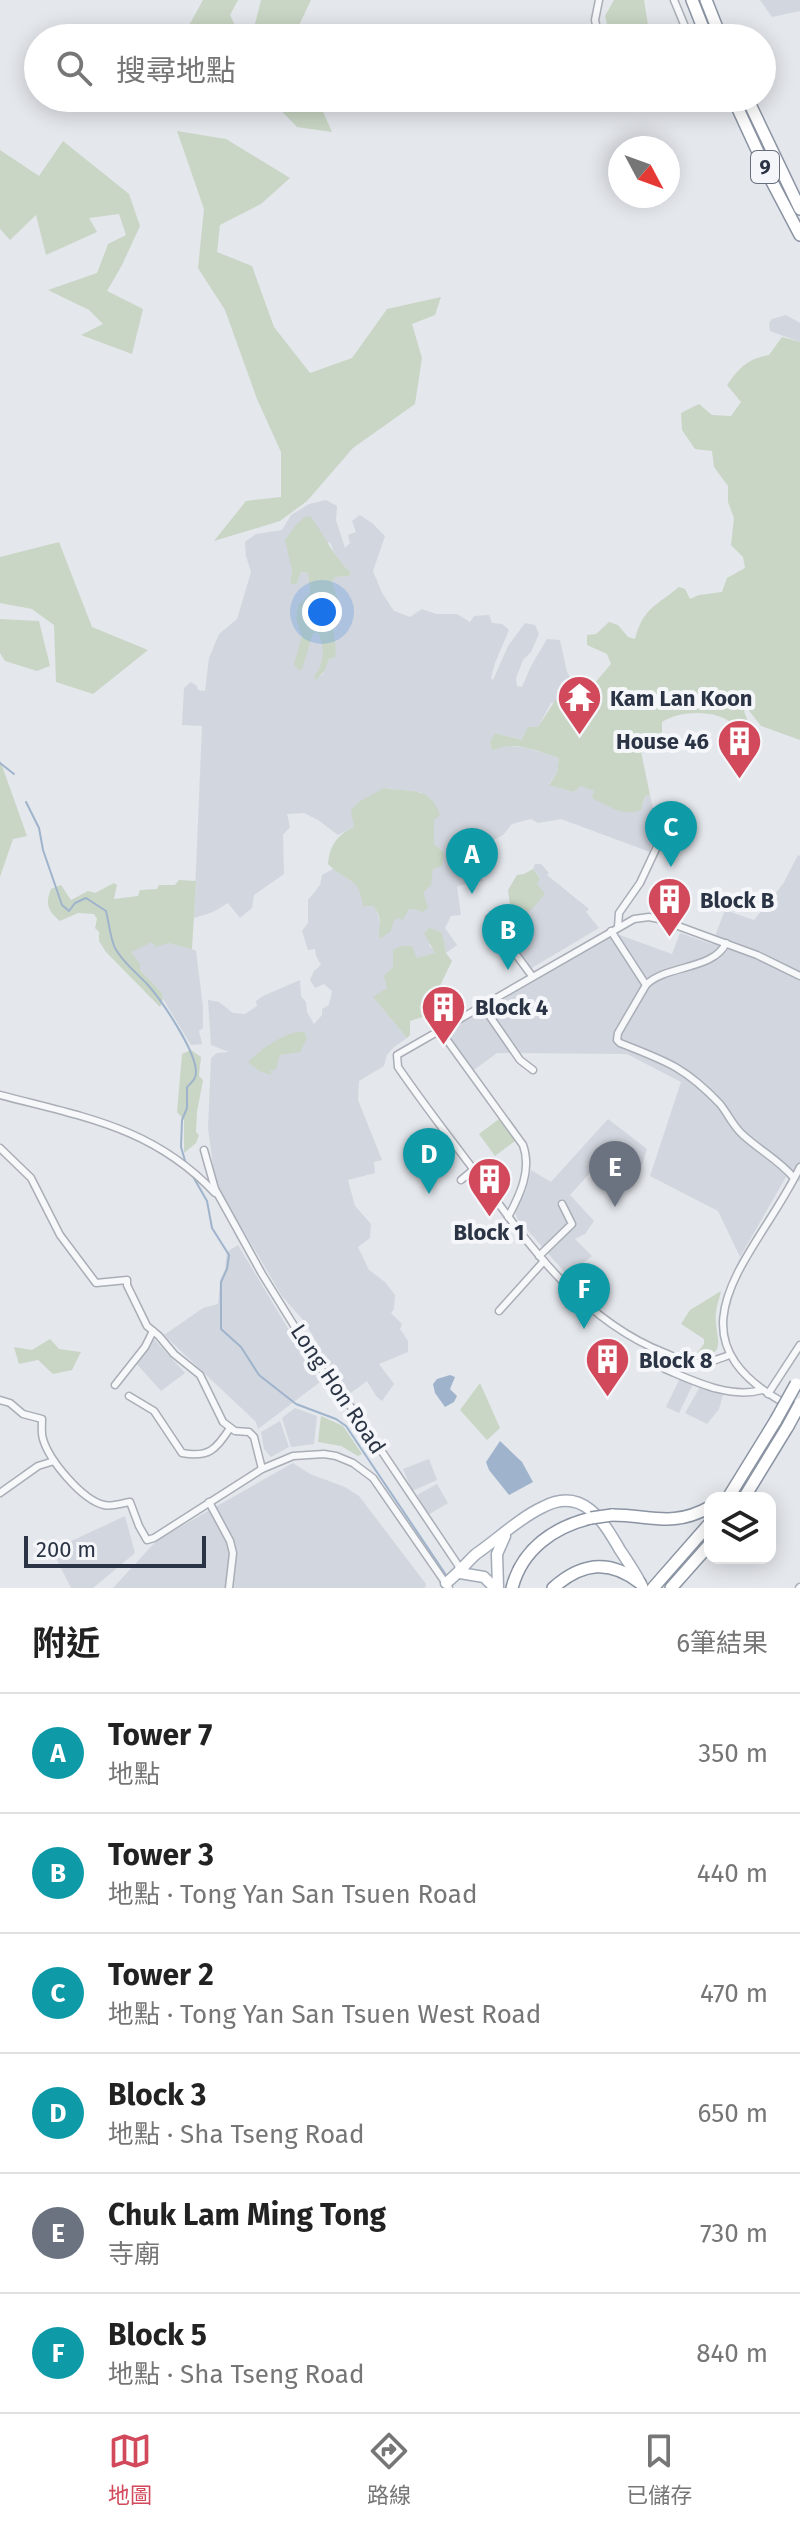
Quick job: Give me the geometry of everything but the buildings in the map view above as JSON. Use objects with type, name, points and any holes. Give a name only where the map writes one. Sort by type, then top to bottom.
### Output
[{"type":"highway","points":[[692,0],[701,24]]},
{"type":"highway","points":[[706,0],[715,24]]},
{"type":"highway","name":"9","points":[[739,112],[800,235]]},
{"type":"highway","name":"9","points":[[754,112],[800,209]]},
{"type":"highway","points":[[732,1492],[798,1381]]},
{"type":"highway","points":[[748,1492],[800,1404]]},
{"type":"highway","points":[[726,1492],[759,1449]]},
{"type":"highway","points":[[512,1588],[523,1562],[541,1542],[569,1525],[612,1515],[669,1520],[704,1510]]},
{"type":"highway","points":[[653,1588],[704,1530]]},
{"type":"highway","points":[[680,1588],[704,1552]]},
{"type":"highway","points":[[671,1588],[702,1555]]},
{"type":"highway","points":[[553,1588],[580,1571],[599,1566],[621,1569],[642,1585]]},
{"type":"main road","points":[[452,1580],[467,1562],[509,1531],[547,1505],[566,1501],[583,1505],[603,1522],[642,1585]]},
{"type":"main road","points":[[497,1588],[497,1554],[509,1531]]},
{"type":"main road","points":[[452,1580],[484,1577],[497,1588]]},
{"type":"street","points":[[596,24],[599,0]]},
{"type":"street","points":[[674,0],[684,24]]},
{"type":"street","points":[[646,985],[614,929],[619,913],[640,883],[662,836]]},
{"type":"street","points":[[489,918],[532,976]]},
{"type":"street","points":[[730,1355],[708,1362],[692,1362],[646,1345],[589,1306],[564,1284],[473,1170],[398,1067],[397,1055],[634,919],[654,918],[767,959],[800,976]]},
{"type":"street","points":[[726,943],[716,955],[658,976],[646,985],[617,1040],[686,1072],[719,1104],[742,1135],[781,1163],[794,1178]]},
{"type":"street","points":[[482,1005],[520,1060],[533,1070]]},
{"type":"street","points":[[439,1029],[523,1145],[528,1158],[521,1193],[508,1217]]},
{"type":"street","name":"Long Hon Road","points":[[0,1095],[124,1129],[158,1146],[182,1163],[222,1201]]},
{"type":"street","points":[[0,1148],[31,1178],[60,1235],[96,1283],[127,1280],[147,1326],[200,1375],[223,1422],[254,1437],[262,1469]]},
{"type":"street","name":"Long Hon Road","points":[[204,1150],[215,1189],[262,1274],[321,1369],[358,1416],[458,1565],[452,1580]]},
{"type":"street","points":[[800,1167],[727,1295],[722,1324],[730,1355],[739,1369],[765,1392],[800,1411]]},
{"type":"street","points":[[461,1180],[473,1170]]},
{"type":"street","points":[[499,1311],[572,1224],[562,1204]]},
{"type":"street","points":[[115,1385],[145,1347],[153,1331]]},
{"type":"street","points":[[665,1369],[718,1389],[765,1392],[800,1345]]},
{"type":"street","points":[[129,1396],[154,1411],[182,1453],[199,1456],[212,1450],[230,1428]]},
{"type":"street","points":[[0,1400],[10,1403],[23,1414],[42,1419],[42,1437],[54,1461],[70,1480],[97,1502],[111,1506],[130,1502],[147,1540],[262,1469],[293,1456],[324,1454],[353,1463],[379,1485],[452,1580]]},
{"type":"street","points":[[0,1493],[38,1466],[54,1461]]},
{"type":"street","points":[[209,1502],[233,1553],[229,1588]]},
{"type":"shaded area","points":[[760,0],[800,0],[800,11],[772,17]]},
{"type":"shaded area","points":[[786,315],[800,323],[800,342],[770,331],[772,319]]},
{"type":"shaded area","points":[[326,500],[337,506],[336,520],[345,548],[350,543],[348,535],[356,532],[352,521],[360,515],[385,536],[373,571],[394,611],[410,617],[422,609],[436,614],[457,614],[470,622],[474,616],[489,615],[492,623],[502,624],[509,630],[495,663],[493,680],[508,646],[525,623],[535,625],[539,634],[531,652],[523,660],[516,678],[517,686],[522,687],[547,639],[560,640],[567,672],[573,682],[587,692],[588,698],[579,709],[568,702],[551,703],[538,727],[522,740],[495,733],[494,751],[503,745],[527,748],[559,758],[557,773],[549,784],[574,792],[581,786],[595,791],[592,798],[643,805],[645,796],[650,795],[653,808],[661,812],[652,818],[649,828],[652,838],[650,852],[561,819],[538,823],[531,819],[512,824],[503,835],[476,849],[483,881],[457,886],[461,915],[451,916],[445,928],[457,945],[446,953],[442,934],[429,945],[436,953],[431,956],[417,958],[393,950],[393,967],[389,972],[387,988],[374,998],[407,1038],[387,1055],[384,1066],[359,1081],[358,1100],[382,1160],[374,1162],[375,1173],[348,1180],[355,1206],[371,1224],[370,1238],[358,1247],[369,1270],[385,1282],[395,1295],[391,1313],[402,1324],[400,1329],[408,1341],[408,1352],[379,1364],[394,1384],[382,1401],[367,1381],[348,1395],[323,1363],[316,1341],[282,1296],[220,1191],[214,1173],[208,1128],[211,1058],[217,1053],[229,1052],[211,1045],[208,1000],[219,1002],[233,1013],[245,1014],[257,1006],[256,1001],[263,996],[300,980],[301,996],[314,1024],[322,1015],[322,1009],[329,1005],[332,991],[324,984],[315,988],[310,980],[321,965],[315,949],[308,950],[302,931],[308,923],[308,900],[320,885],[322,875],[333,869],[356,884],[377,911],[381,928],[391,931],[393,920],[408,909],[415,909],[433,869],[444,853],[434,844],[434,819],[420,792],[384,788],[354,827],[338,835],[304,813],[287,814],[290,827],[283,835],[284,874],[254,895],[252,908],[240,918],[228,903],[194,918],[202,726],[182,725],[184,688],[191,682],[198,690],[205,691],[209,658],[219,634],[237,619],[251,572],[245,542],[256,534],[282,530],[291,515],[309,504]],"holes":[[[330,542],[337,560],[351,573],[349,576],[335,577],[332,582],[325,627],[329,659],[322,675],[314,677],[320,669],[323,642],[318,633],[313,632],[308,647],[296,619],[298,606],[310,593],[308,573],[301,572],[296,584],[290,583],[292,570]],[[307,1038],[280,1055],[270,1071],[259,1071],[249,1062]]]},
{"type":"shaded area","points":[[798,855],[800,1181],[786,1177],[740,1257],[718,1211],[650,1176],[681,1082],[627,1054],[497,1053],[474,1070],[446,1032],[617,934],[672,954],[680,933],[712,944],[725,910],[754,920],[783,884]]},
{"type":"shaded area","points":[[535,864],[541,864],[549,873],[547,875],[589,909],[586,912],[599,928],[525,972],[486,918],[511,911],[523,914],[540,877],[533,869]]},
{"type":"shaded area","points":[[153,941],[184,945],[196,951],[203,1007],[203,1028],[199,1031],[202,1044],[191,1045],[162,993],[140,970],[131,951]]},
{"type":"shaded area","points":[[608,1119],[647,1149],[638,1178],[599,1163],[570,1195],[594,1221],[585,1234],[575,1239],[592,1256],[567,1275],[515,1212],[526,1190],[531,1170],[551,1182]]},
{"type":"shaded area","points":[[238,1245],[320,1382],[258,1429],[256,1422],[164,1335],[203,1308],[218,1304],[227,1252]]},
{"type":"shaded area","points":[[154,1339],[185,1373],[161,1391],[136,1363]]},
{"type":"shaded area","points":[[680,1378],[693,1384],[679,1413],[666,1407]]},
{"type":"shaded area","points":[[701,1385],[724,1391],[719,1409],[707,1424],[685,1413]]},
{"type":"shaded area","points":[[295,1408],[317,1416],[314,1444],[291,1447],[282,1418]]},
{"type":"shaded area","points":[[280,1421],[289,1447],[271,1457],[264,1449],[261,1432]]},
{"type":"shaded area","points":[[429,1459],[437,1480],[412,1491],[403,1469]]},
{"type":"shaded area","points":[[293,1463],[359,1496],[426,1584],[425,1588],[113,1588],[157,1540]]},
{"type":"shaded area","points":[[437,1484],[448,1503],[428,1515],[417,1495]]},
{"type":"shaded area","points":[[125,1516],[135,1553],[93,1588],[71,1588],[52,1550]]},
{"type":"green space","points":[[203,0],[238,0],[230,15],[234,24],[190,24]]},
{"type":"green space","points":[[261,0],[311,0],[300,24],[255,24]]},
{"type":"green space","points":[[614,0],[644,0],[648,24],[607,24],[605,16]]},
{"type":"green space","points":[[283,112],[323,112],[332,132],[297,127]]},
{"type":"green space","points":[[177,131],[226,139],[290,178],[261,204],[220,225],[217,252],[252,266],[274,327],[310,373],[352,358],[387,309],[441,297],[435,315],[412,324],[422,358],[415,404],[353,448],[307,501],[280,521],[214,541],[246,501],[281,497],[281,452],[257,399],[225,310],[198,268],[204,209]]},
{"type":"green space","points":[[63,141],[129,194],[140,226],[107,291],[143,309],[132,354],[81,335],[103,324],[89,310],[48,290],[97,273],[108,244],[126,235],[119,214],[89,218],[97,232],[46,255],[36,215],[10,240],[0,229],[0,150],[39,176]]},
{"type":"green space","points":[[782,337],[800,342],[800,740],[761,726],[747,708],[744,711],[753,735],[749,740],[719,716],[688,713],[662,722],[662,735],[638,737],[650,795],[645,796],[641,810],[616,810],[592,798],[594,791],[581,786],[574,792],[549,785],[557,773],[559,758],[517,746],[493,751],[490,743],[495,733],[522,740],[528,727],[538,727],[556,699],[560,698],[579,709],[588,698],[587,692],[611,664],[607,654],[587,645],[587,635],[596,634],[609,622],[618,625],[628,637],[635,639],[646,614],[679,587],[685,589],[690,599],[722,592],[727,578],[745,568],[743,557],[731,545],[734,518],[728,502],[728,486],[714,467],[712,451],[695,449],[682,430],[681,413],[699,404],[712,415],[731,416],[741,402],[727,385],[745,364],[769,355]]},
{"type":"green space","points":[[306,516],[311,517],[351,573],[349,576],[335,577],[332,582],[339,602],[329,612],[325,626],[333,629],[335,657],[329,659],[316,680],[314,677],[323,655],[318,633],[313,633],[302,669],[298,670],[294,664],[302,636],[296,619],[298,605],[310,593],[308,573],[301,572],[296,585],[290,583],[292,570],[285,540]]},
{"type":"green space","points":[[59,542],[92,627],[148,650],[93,694],[56,682],[54,625],[32,609],[0,603],[0,557]]},
{"type":"green space","points":[[0,619],[39,621],[50,666],[37,671],[5,661],[0,653]]},
{"type":"green space","points":[[0,760],[27,836],[13,839],[0,877]]},
{"type":"green space","points":[[384,788],[418,792],[431,799],[440,815],[434,820],[434,844],[444,853],[442,866],[433,869],[431,885],[423,893],[428,907],[423,912],[409,909],[403,920],[394,920],[391,931],[381,938],[376,910],[373,906],[363,906],[355,884],[328,864],[335,841],[354,827],[351,810],[360,801]]},
{"type":"green space","points":[[533,869],[540,878],[537,884],[545,894],[523,914],[511,911],[508,890],[517,875]]},
{"type":"green space","points":[[179,880],[196,881],[192,949],[168,943],[156,947],[152,942],[131,952],[140,964],[140,970],[162,993],[160,1007],[106,952],[99,941],[94,914],[78,913],[60,921],[49,907],[51,889],[61,885],[71,900],[114,883],[117,885],[114,899],[138,896],[140,890],[175,885]]},
{"type":"green space","points":[[430,928],[442,933],[446,953],[452,961],[429,1015],[410,1021],[410,1035],[407,1038],[373,997],[387,988],[384,976],[393,967],[393,950],[412,946],[417,958],[435,953],[424,933]]},
{"type":"green space","points":[[296,1032],[304,1032],[307,1038],[300,1052],[280,1055],[276,1069],[270,1071],[272,1075],[259,1071],[248,1062],[270,1044]]},
{"type":"green space","points":[[191,1050],[201,1057],[199,1076],[203,1080],[197,1112],[196,1132],[199,1135],[196,1143],[184,1153],[184,1120],[177,1112],[182,1054]]},
{"type":"green space","points":[[499,1119],[515,1141],[495,1156],[479,1134]]},
{"type":"green space","points":[[721,1291],[716,1311],[717,1349],[713,1354],[692,1359],[704,1344],[704,1339],[681,1324],[690,1310]]},
{"type":"green space","points":[[50,1339],[59,1349],[81,1352],[72,1370],[53,1374],[38,1360],[19,1364],[14,1347],[32,1350]]},
{"type":"green space","points":[[480,1383],[500,1428],[487,1440],[460,1410]]},
{"type":"green space","points":[[321,1416],[343,1426],[362,1454],[358,1456],[341,1446],[318,1442]]},
{"type":"water","points":[[450,1375],[455,1377],[450,1389],[457,1396],[445,1407],[433,1384],[437,1379]]},
{"type":"water","points":[[500,1441],[522,1462],[533,1482],[509,1495],[486,1462]]},
{"type":"waterway","points":[[0,763],[14,774]]},
{"type":"waterway","points":[[26,802],[39,828],[43,850],[62,905],[69,911],[75,903],[86,898],[106,911],[115,948],[161,1002],[195,1063],[196,1072],[187,1087],[187,1108],[182,1120],[181,1147],[186,1164]]},
{"type":"waterway","points":[[191,1173],[207,1201],[212,1228],[229,1255],[221,1282],[221,1329],[241,1347],[259,1375],[296,1404],[346,1426],[446,1575]]},
{"type":"place","name":"Kam Lan Koon","points":[[579,737]]},
{"type":"place","name":"House 46","points":[[740,780]]},
{"type":"place","name":"Tower 2","points":[[671,867]]},
{"type":"place","name":"Tower 7","points":[[472,894]]},
{"type":"place","name":"Block B","points":[[669,939]]},
{"type":"place","name":"Tower 3","points":[[508,970]]},
{"type":"place","name":"Block 4","points":[[444,1046]]},
{"type":"place","name":"Block 3","points":[[429,1194]]},
{"type":"place","name":"Chuk Lam Ming Tong","points":[[615,1207]]},
{"type":"place","name":"Block 1","points":[[489,1218]]},
{"type":"place","name":"Block 5","points":[[584,1329]]},
{"type":"place","name":"Block 8","points":[[608,1399]]}]
